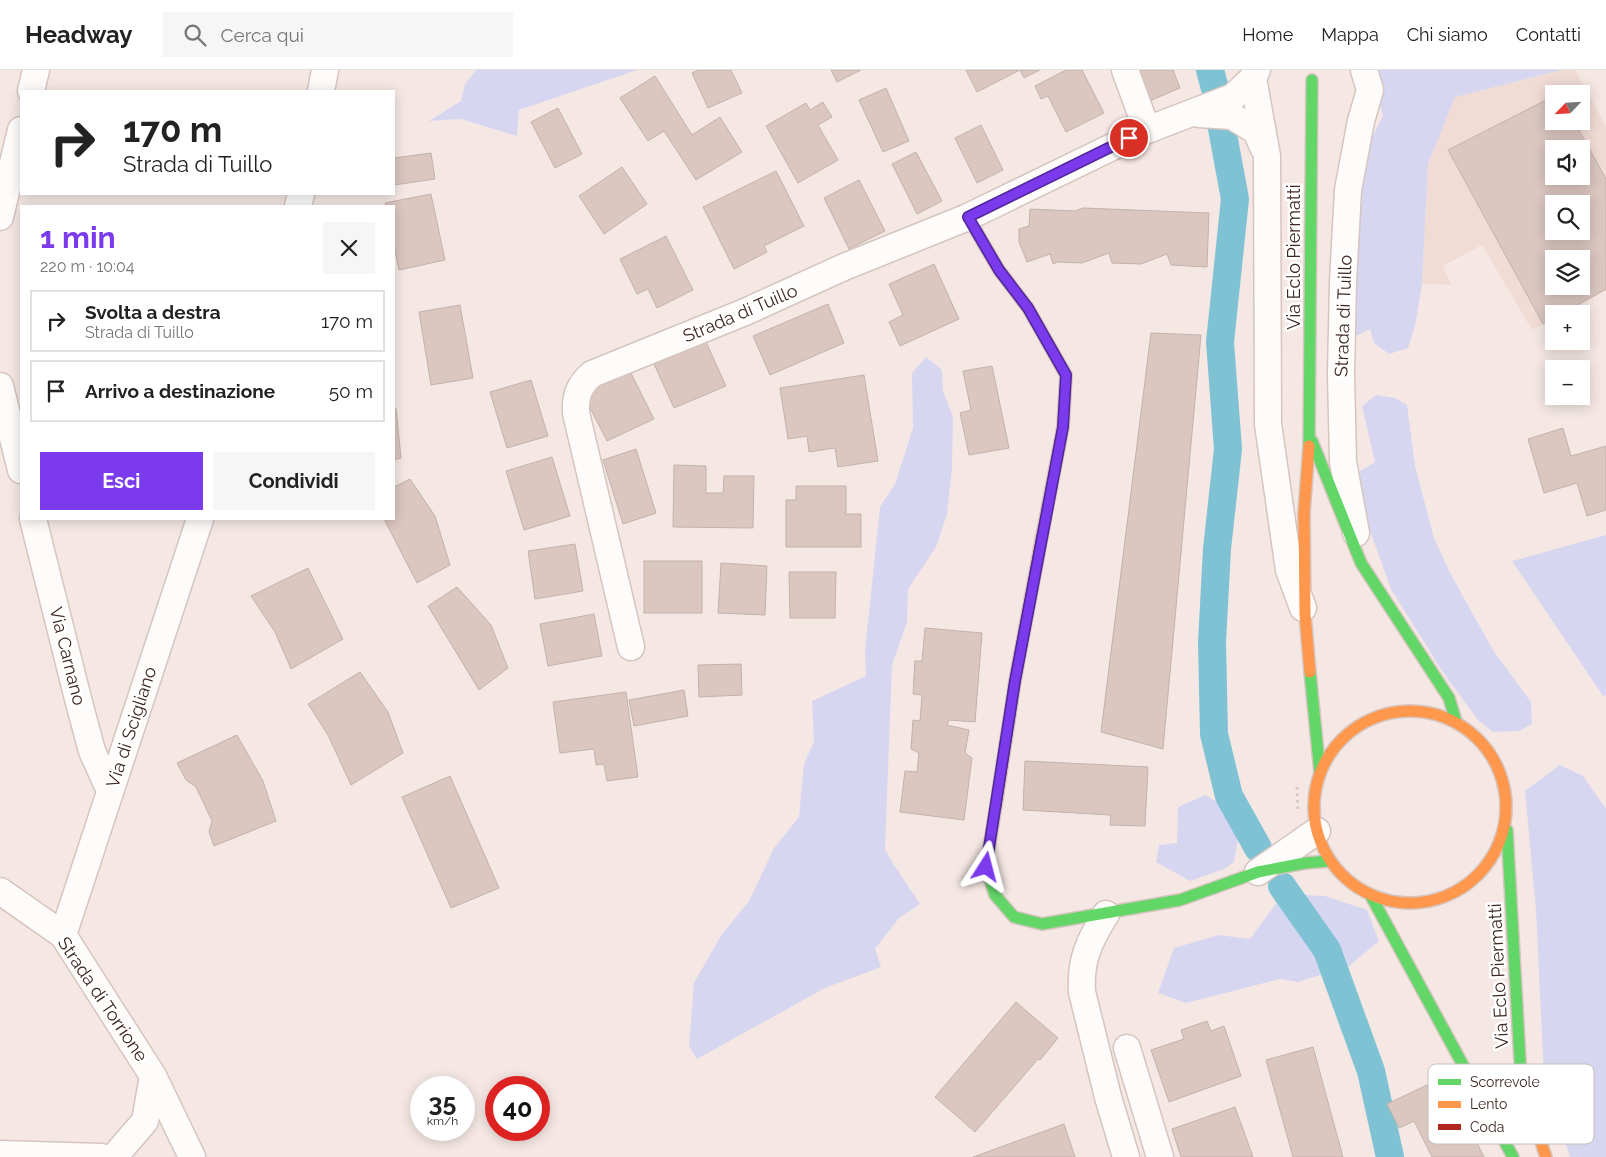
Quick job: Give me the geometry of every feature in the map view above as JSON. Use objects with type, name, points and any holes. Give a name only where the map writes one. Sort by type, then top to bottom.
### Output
[{"type":"main road","name":"Via Eclo Piermatti","points":[[1312,80],[1310,435],[1304,513],[1304,614],[1320,773]]},
{"type":"main road","points":[[968,217],[999,270],[1028,308],[1066,375],[1063,427],[1015,681],[986,867],[995,895],[1014,917],[1042,924],[1180,900],[1258,872],[1305,863],[1330,861]]},
{"type":"main road","name":"Via Eclo Piermatti","points":[[1310,435],[1361,563],[1449,698],[1456,722]]},
{"type":"main road","name":"Via Eclo Piermatti","points":[[1506,819],[1498,848],[1482,873],[1458,891],[1430,902],[1400,904],[1371,896],[1349,881],[1330,861],[1322,847],[1317,831],[1314,811],[1315,792],[1320,773],[1336,744],[1361,724],[1392,712],[1424,711],[1456,722],[1469,730],[1482,742],[1502,776],[1506,797],[1520,1064]]},
{"type":"main road","name":"Via Eclo Piermatti","points":[[1371,896],[1461,1064]]},
{"type":"main road","name":"Via Eclo Piermatti","points":[[1506,1144],[1513,1157]]},
{"type":"main road","name":"Via Eclo Piermatti","points":[[1541,1144],[1546,1157]]},
{"type":"street","points":[[31,90],[36,70]]},
{"type":"street","points":[[321,90],[326,70]]},
{"type":"street","points":[[1125,70],[1147,130]]},
{"type":"street","name":"Strada di Tuillo","points":[[1361,563],[1343,462],[1341,374],[1348,190],[1370,90],[1364,70]]},
{"type":"street","name":"Strada di Tuillo","points":[[631,647],[576,413],[575,402],[583,381],[592,374],[746,312],[844,268],[968,217],[1147,130],[1233,97],[1255,74]]},
{"type":"street","name":"Strada di Tuillo","points":[[1255,74],[1267,156],[1268,424],[1289,570],[1304,614]]},
{"type":"street","name":"Strada di Tuillo","points":[[1191,113],[1232,116],[1256,131],[1267,156]]},
{"type":"street","points":[[0,217],[20,134]]},
{"type":"street","points":[[0,386],[20,466]]},
{"type":"street","name":"Via Carnano","points":[[33,520],[92,751],[110,791]]},
{"type":"street","name":"Via di Scigliano","points":[[63,935],[200,520]]},
{"type":"street","points":[[1258,872],[1317,831]]},
{"type":"street","name":"Strada di Torrione","points":[[0,891],[63,935],[153,1076],[192,1157]]},
{"type":"street","points":[[1106,914],[1085,954],[1081,976],[1082,992],[1108,1097],[1126,1157]]},
{"type":"street","points":[[1127,1048],[1160,1157]]},
{"type":"street","name":"Strada di Torrione","points":[[114,1157],[145,1121],[153,1076]]},
{"type":"street","points":[[0,1154],[101,1157]]},
{"type":"shaded area","points":[[476,70],[637,70],[519,110],[517,136],[461,119],[429,121],[461,101],[465,84]]},
{"type":"shaded area","points":[[1371,70],[1562,70],[1455,97],[1428,164],[1422,284],[1415,326],[1408,348],[1389,354],[1374,343],[1370,329],[1356,336],[1351,318],[1355,220],[1370,141],[1383,116]]},
{"type":"shaded area","points":[[1562,70],[1575,70],[1583,85],[1545,85],[1545,130],[1590,130],[1590,97],[1606,126],[1606,291],[1580,305],[1545,305],[1545,323],[1532,330],[1482,245],[1443,266],[1451,285],[1422,284],[1428,164],[1455,97]]},
{"type":"shaded area","points":[[926,357],[942,370],[943,392],[953,417],[952,467],[947,514],[936,547],[908,589],[907,622],[892,665],[885,849],[920,904],[899,918],[875,949],[881,967],[825,988],[697,1059],[689,1046],[694,983],[722,934],[749,901],[774,848],[799,817],[804,764],[814,742],[812,701],[866,676],[865,651],[880,507],[895,484],[913,428],[912,373]]},
{"type":"shaded area","points":[[1376,395],[1395,398],[1407,405],[1415,466],[1434,538],[1450,573],[1493,650],[1531,702],[1532,724],[1519,731],[1493,732],[1478,720],[1442,671],[1391,589],[1360,503],[1355,474],[1375,462],[1362,406]]},
{"type":"shaded area","points":[[1606,535],[1606,695],[1603,696],[1512,561]]},
{"type":"shaded area","points":[[1560,765],[1583,776],[1606,809],[1606,1157],[1570,1157],[1566,1144],[1594,1144],[1594,1064],[1543,1064],[1536,910],[1525,791]]},
{"type":"shaded area","points":[[1205,795],[1242,816],[1234,862],[1224,869],[1190,881],[1156,862],[1159,845],[1177,843],[1178,807]]},
{"type":"shaded area","points":[[1283,894],[1325,896],[1367,910],[1379,941],[1349,966],[1298,982],[1280,979],[1186,1003],[1158,993],[1174,948],[1219,935],[1250,939]]},
{"type":"building","points":[[698,70],[731,70],[742,93],[708,108],[692,73]]},
{"type":"building","points":[[831,70],[861,70],[837,82]]},
{"type":"building","points":[[966,70],[1020,70],[977,92]]},
{"type":"building","points":[[1020,70],[1040,70],[1024,78]]},
{"type":"building","points":[[1066,70],[1082,70],[1104,113],[1066,132],[1048,96],[1041,99],[1035,86]]},
{"type":"building","points":[[1134,70],[1173,70],[1180,88],[1147,102]]},
{"type":"building","points":[[655,76],[692,135],[720,117],[742,152],[696,180],[664,131],[648,141],[620,98]]},
{"type":"building","points":[[886,88],[909,141],[883,152],[859,100]]},
{"type":"building","points":[[1545,101],[1545,130],[1579,130],[1584,140],[1545,140],[1545,185],[1590,185],[1590,150],[1606,179],[1606,289],[1577,305],[1545,305],[1545,323],[1543,324],[1448,150]]},
{"type":"building","points":[[823,102],[832,117],[818,125],[838,160],[798,183],[766,126],[806,103],[810,110]]},
{"type":"building","points":[[558,108],[582,154],[555,168],[531,122]]},
{"type":"building","points":[[981,125],[1003,170],[977,183],[955,138]]},
{"type":"building","points":[[916,152],[942,201],[917,214],[892,164]]},
{"type":"building","points":[[431,153],[435,179],[395,185],[395,158]]},
{"type":"building","points":[[622,167],[647,204],[604,234],[579,196]]},
{"type":"building","points":[[776,171],[804,226],[764,246],[767,252],[734,269],[703,207]]},
{"type":"building","points":[[859,180],[885,231],[849,249],[824,198]]},
{"type":"building","points":[[431,194],[445,260],[399,270],[395,250],[395,205],[386,205],[385,203]]},
{"type":"building","points":[[1083,208],[1209,213],[1207,267],[1171,265],[1167,254],[1141,264],[1112,263],[1109,253],[1082,263],[1058,262],[1053,264],[1050,254],[1027,262],[1019,242],[1019,229],[1029,226],[1030,209],[1075,211]]},
{"type":"building","points":[[666,236],[693,290],[657,308],[648,289],[637,294],[620,259]]},
{"type":"building","points":[[934,264],[959,319],[900,346],[889,322],[903,315],[889,284]]},
{"type":"building","points":[[828,304],[844,343],[770,375],[753,336]]},
{"type":"building","points":[[460,305],[473,378],[431,385],[419,312]]},
{"type":"building","points":[[1151,333],[1201,335],[1163,749],[1101,732]]},
{"type":"building","points":[[706,342],[726,386],[674,408],[654,364]]},
{"type":"building","points":[[992,366],[1009,448],[969,455],[960,413],[971,410],[963,371]]},
{"type":"building","points":[[630,371],[654,419],[607,441],[583,394]]},
{"type":"building","points":[[864,375],[878,461],[838,467],[835,448],[809,452],[807,436],[788,439],[780,388]]},
{"type":"building","points":[[531,380],[548,436],[507,448],[490,392]]},
{"type":"building","points":[[395,408],[396,409],[401,458],[395,460]]},
{"type":"building","points":[[1563,428],[1571,456],[1606,446],[1606,510],[1587,516],[1577,483],[1544,493],[1528,439]]},
{"type":"building","points":[[636,449],[656,513],[623,524],[603,460]]},
{"type":"building","points":[[552,457],[570,516],[524,530],[506,471]]},
{"type":"building","points":[[674,465],[706,466],[706,493],[723,493],[724,476],[754,476],[753,528],[673,527]]},
{"type":"building","points":[[410,479],[435,516],[450,565],[417,583],[385,520],[395,520],[395,486]]},
{"type":"building","points":[[796,486],[846,486],[846,514],[861,514],[861,547],[786,547],[786,500],[796,500]]},
{"type":"building","points":[[575,544],[583,591],[535,599],[528,551]]},
{"type":"building","points":[[644,561],[702,561],[702,613],[644,613]]},
{"type":"building","points":[[721,563],[767,566],[765,615],[718,613]]},
{"type":"building","points":[[308,568],[343,639],[291,669],[275,632],[251,596]]},
{"type":"building","points":[[789,572],[836,572],[835,618],[790,618]]},
{"type":"building","points":[[457,587],[491,625],[508,668],[479,690],[428,606]]},
{"type":"building","points":[[594,614],[602,656],[548,666],[540,624]]},
{"type":"building","points":[[925,628],[982,633],[975,722],[949,720],[947,725],[969,730],[965,753],[972,758],[964,820],[900,812],[905,771],[917,772],[919,753],[911,749],[913,720],[920,721],[922,695],[913,694],[915,661],[922,661]]},
{"type":"building","points":[[741,664],[742,695],[699,697],[698,665]]},
{"type":"building","points":[[360,672],[388,712],[403,753],[351,785],[328,735],[308,704]]},
{"type":"building","points":[[684,690],[688,716],[634,726],[629,700]]},
{"type":"building","points":[[626,692],[638,777],[607,781],[604,764],[596,765],[594,749],[560,753],[553,702]]},
{"type":"building","points":[[237,735],[263,781],[276,821],[214,846],[209,832],[212,821],[196,787],[186,780],[177,763]]},
{"type":"building","points":[[1025,761],[1148,767],[1145,826],[1110,825],[1111,815],[1023,810]]},
{"type":"building","points":[[450,776],[499,888],[451,908],[402,797]]},
{"type":"building","points":[[1016,1002],[1058,1038],[975,1132],[935,1097]]},
{"type":"building","points":[[1207,1021],[1211,1031],[1224,1026],[1241,1076],[1169,1102],[1151,1050],[1184,1039],[1181,1030]]},
{"type":"building","points":[[1313,1047],[1343,1157],[1293,1157],[1266,1060]]},
{"type":"building","points":[[1427,1085],[1428,1144],[1478,1144],[1484,1157],[1432,1157],[1414,1121],[1399,1128],[1387,1104]]},
{"type":"building","points":[[1235,1107],[1253,1157],[1181,1157],[1172,1129]]},
{"type":"building","points":[[1064,1124],[1075,1157],[973,1157]]},
{"type":"waterway","points":[[1210,70],[1215,89]]},
{"type":"waterway","points":[[1220,118],[1235,199],[1220,342],[1228,449],[1217,549],[1212,642],[1214,734],[1229,796],[1258,848]]},
{"type":"waterway","points":[[1282,886],[1327,950],[1371,1071],[1390,1157]]},
{"type":"traffic: fast","points":[[1309,446],[1312,80]]},
{"type":"traffic: fast","points":[[1312,441],[1361,563],[1449,698],[1456,721]]},
{"type":"traffic: fast","points":[[1310,672],[1320,773]]},
{"type":"traffic: fast","points":[[996,805],[986,867],[995,895],[1014,917],[1042,924],[1180,900],[1258,872],[1305,863],[1330,861]]},
{"type":"traffic: fast","points":[[1507,830],[1520,1064]]},
{"type":"traffic: fast","points":[[1371,896],[1462,1064]]},
{"type":"traffic: fast","points":[[1506,1144],[1513,1157]]},
{"type":"traffic: slow","points":[[968,217],[999,270],[1028,308],[1066,375],[1063,427],[1042,536]]},
{"type":"traffic: slow","points":[[1309,446],[1304,513],[1305,614],[1310,672]]},
{"type":"traffic: slow","points":[[1401,711],[1419,711],[1447,718],[1463,727],[1478,739],[1490,754],[1499,770],[1506,798],[1506,807],[1506,816],[1499,844],[1490,860],[1478,875],[1463,887],[1447,896],[1419,903],[1401,903],[1382,899],[1365,892],[1349,881],[1336,868],[1325,852],[1318,835],[1314,816],[1314,798],[1318,779],[1325,762],[1336,746],[1349,733],[1365,722],[1382,715],[1401,711]]},
{"type":"traffic: slow","points":[[1542,1144],[1546,1157]]},
{"type":"traffic: jam","points":[[996,805],[1015,681],[1042,536]]},
{"type":"route","points":[[986,867],[1015,681],[1063,427],[1066,375],[1028,308],[999,270],[968,217],[1129,138]]}]
